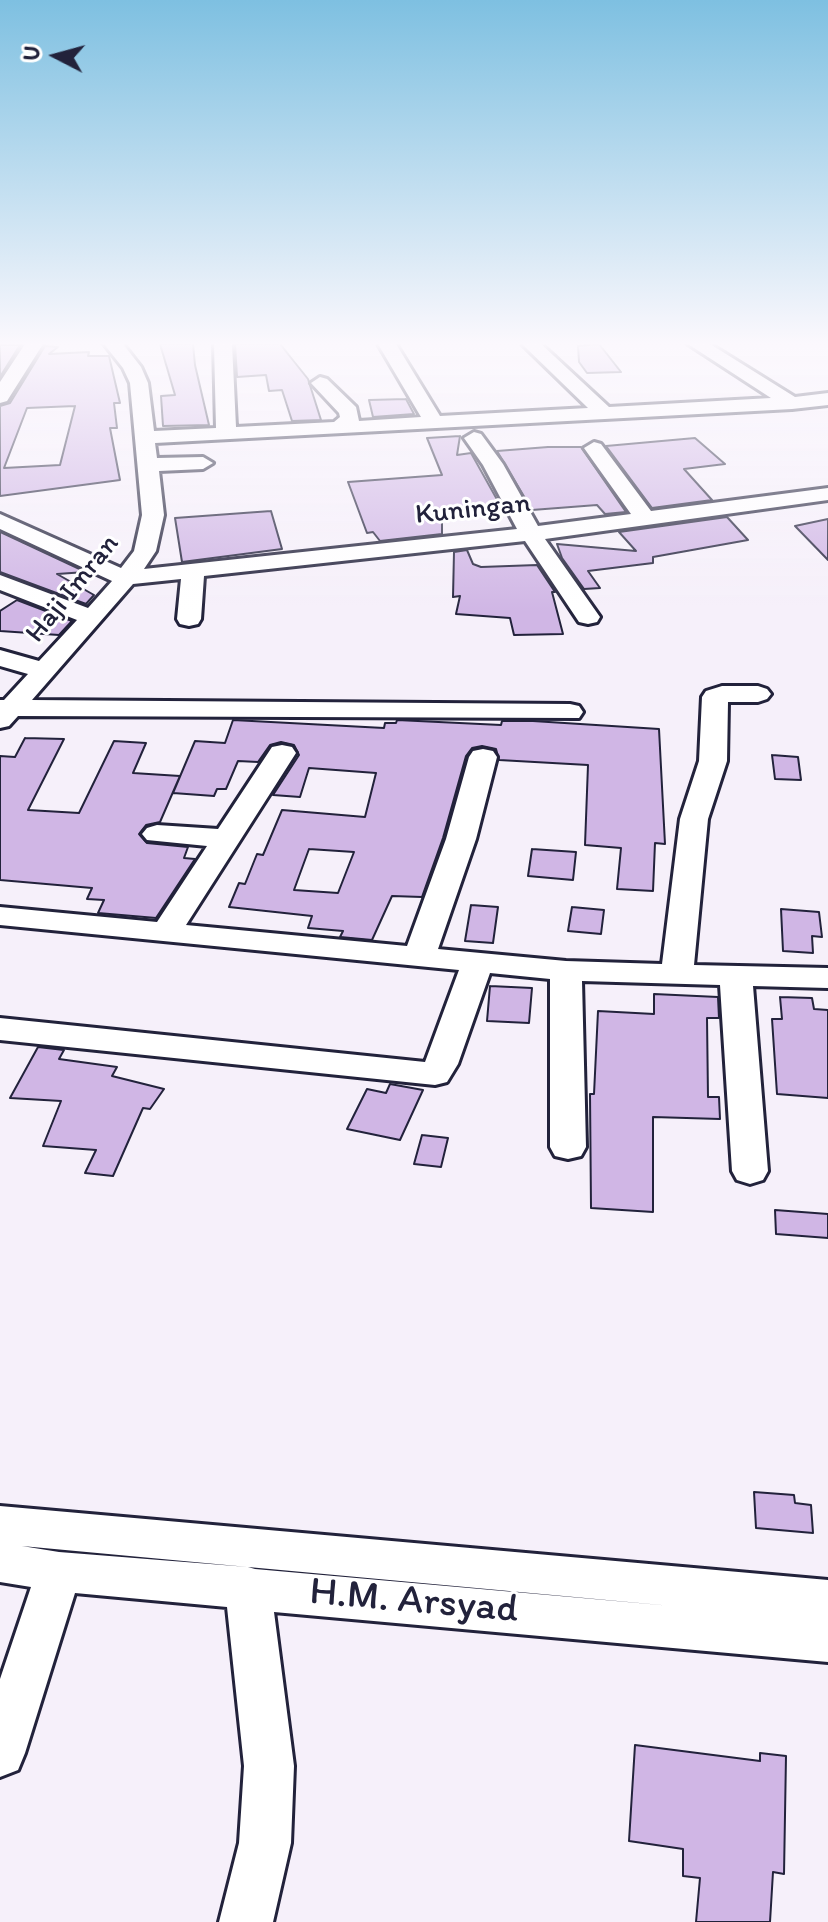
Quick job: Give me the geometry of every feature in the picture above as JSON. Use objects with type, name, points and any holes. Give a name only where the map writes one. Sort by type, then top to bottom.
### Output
[{"type":"street","name":"Haji Imran","points":[[3,713],[45,671],[145,551],[153,515],[144,434]]},
{"type":"street","points":[[145,438],[233,434]]},
{"type":"street","points":[[474,438],[493,464],[531,534],[588,617]]},
{"type":"street","points":[[594,448],[646,519]]},
{"type":"street","points":[[148,465],[203,463]]},
{"type":"street","name":"Kuningan","points":[[125,578],[531,534],[828,494]]},
{"type":"street","points":[[0,521],[125,578]]},
{"type":"street","points":[[189,619],[193,571]]},
{"type":"street","points":[[0,582],[91,617]]},
{"type":"street","points":[[0,658],[45,671]]},
{"type":"street","points":[[677,973],[694,819],[713,761],[715,697],[722,694],[758,694]]},
{"type":"street","points":[[3,713],[570,712]]},
{"type":"street","points":[[166,932],[282,753]]},
{"type":"street","points":[[419,958],[461,839],[483,757]]},
{"type":"street","points":[[157,834],[227,838]]},
{"type":"street","points":[[0,916],[566,971],[828,978]]},
{"type":"street","points":[[0,1029],[435,1074],[478,963]]},
{"type":"street","points":[[566,971],[568,1147]]},
{"type":"street","points":[[736,975],[750,1171]]},
{"type":"street","name":"H.M. Arsyad","points":[[0,1525],[828,1600]]},
{"type":"street","name":"H.M. Arsyad","points":[[0,1562],[59,1572],[828,1641]]},
{"type":"street","points":[[0,1753],[59,1572]]},
{"type":"street","points":[[246,1922],[265,1843],[269,1766],[248,1587]]},
{"type":"building","points":[[0,434],[17,434],[4,468],[60,465],[68,434],[111,434],[120,480],[0,496]]},
{"type":"building","points":[[460,436],[457,455],[471,453],[504,512],[442,516],[442,534],[380,541],[373,532],[367,533],[348,482],[442,475],[427,438]]},
{"type":"building","points":[[695,438],[725,464],[684,469],[712,500],[652,508],[606,446]]},
{"type":"building","points":[[581,447],[626,512],[605,514],[597,505],[532,510],[497,451]]},
{"type":"building","points":[[271,511],[282,549],[182,562],[175,518]]},
{"type":"building","points":[[727,517],[748,540],[653,557],[653,563],[588,571],[600,588],[584,589],[562,558],[557,544],[636,551],[619,532]]},
{"type":"building","points":[[828,519],[828,560],[795,526]]},
{"type":"building","points":[[0,532],[86,572],[57,574],[94,595],[86,604],[0,572]]},
{"type":"building","points":[[467,550],[473,564],[481,567],[537,565],[555,592],[552,592],[563,634],[514,635],[510,618],[456,614],[460,596],[453,597],[454,552]]},
{"type":"building","points":[[17,600],[72,621],[59,635],[0,631],[0,611]]},
{"type":"building","points":[[233,720],[384,728],[385,723],[396,723],[397,720],[501,725],[502,721],[533,721],[659,729],[665,844],[655,843],[653,891],[617,889],[621,848],[585,845],[588,765],[499,760],[496,749],[482,746],[472,748],[466,756],[443,838],[422,897],[392,896],[372,940],[340,937],[343,931],[308,928],[312,916],[229,907],[239,883],[245,884],[257,854],[263,855],[282,810],[365,817],[376,773],[309,768],[300,797],[273,795],[299,755],[294,745],[281,742],[270,745],[258,762],[238,761],[226,789],[217,789],[214,796],[173,793],[195,741],[225,743]],"holes":[[[309,849],[354,852],[338,893],[294,890]]]},
{"type":"building","points":[[25,738],[64,739],[28,810],[79,813],[114,741],[146,743],[133,773],[180,776],[160,822],[146,825],[139,834],[147,843],[188,847],[184,858],[195,859],[156,918],[98,913],[104,900],[87,899],[92,888],[0,880],[0,756],[15,757]]},
{"type":"building","points":[[772,755],[798,757],[801,780],[775,779]]},
{"type":"building","points":[[532,849],[576,852],[573,880],[528,876]]},
{"type":"building","points":[[471,905],[498,907],[493,943],[465,941]]},
{"type":"building","points":[[572,907],[604,910],[601,934],[568,931]]},
{"type":"building","points":[[781,909],[819,912],[822,937],[812,936],[813,953],[783,951]]},
{"type":"building","points":[[490,986],[532,988],[529,1023],[487,1021]]},
{"type":"building","points":[[654,994],[718,997],[719,1018],[707,1018],[708,1097],[719,1097],[720,1119],[653,1117],[653,1212],[591,1208],[590,1094],[594,1094],[598,1011],[654,1014]]},
{"type":"building","points":[[780,997],[812,998],[814,1009],[828,1010],[828,1098],[777,1094],[772,1019],[782,1019]]},
{"type":"building","points":[[38,1047],[64,1050],[59,1059],[117,1067],[112,1076],[164,1089],[150,1109],[143,1108],[113,1176],[85,1173],[96,1150],[43,1146],[61,1101],[10,1098]]},
{"type":"building","points":[[390,1084],[423,1090],[400,1140],[347,1129],[367,1089],[386,1093]]},
{"type":"building","points":[[422,1135],[448,1138],[441,1167],[414,1164]]},
{"type":"building","points":[[775,1210],[828,1214],[828,1238],[776,1234]]},
{"type":"building","points":[[754,1492],[794,1495],[795,1503],[811,1505],[813,1533],[756,1528]]},
{"type":"building","points":[[635,1745],[760,1761],[760,1753],[786,1756],[784,1874],[773,1872],[770,1922],[696,1922],[700,1878],[683,1876],[683,1849],[629,1841]]}]
